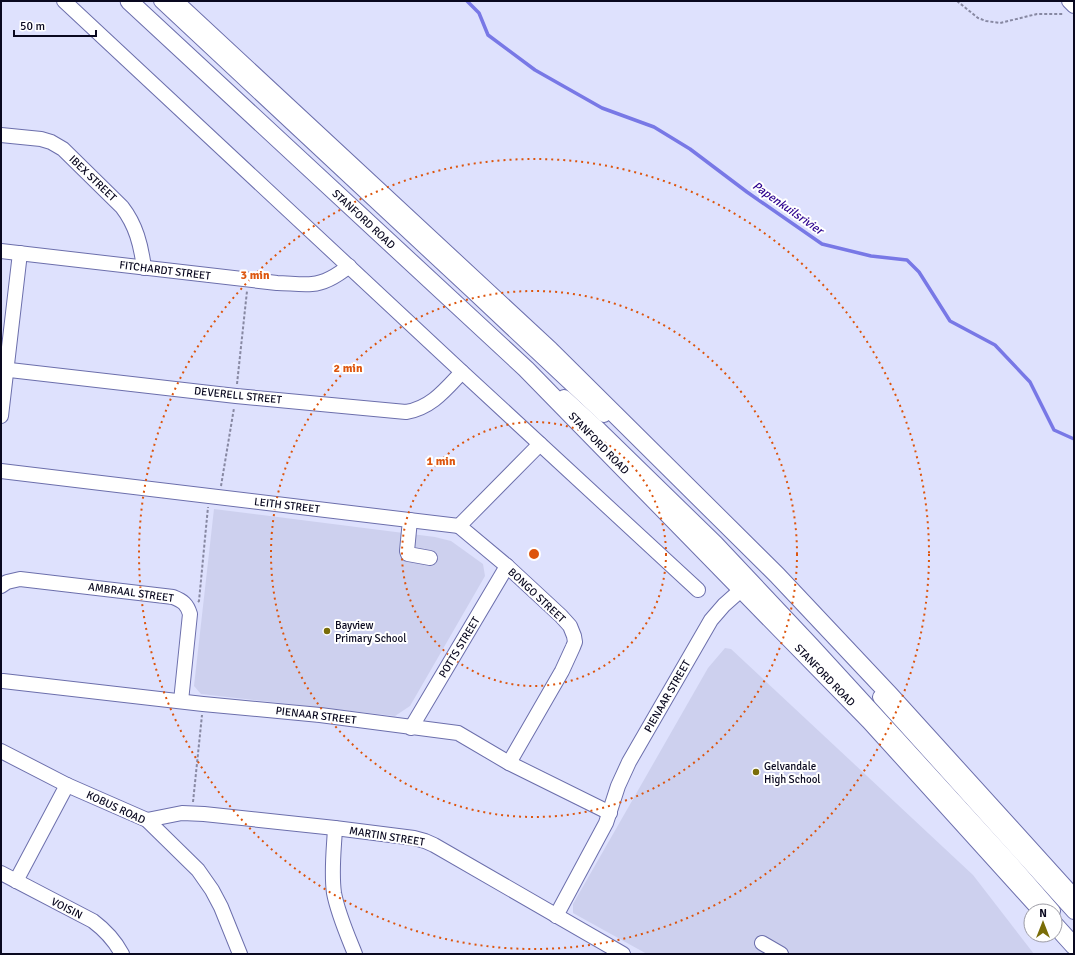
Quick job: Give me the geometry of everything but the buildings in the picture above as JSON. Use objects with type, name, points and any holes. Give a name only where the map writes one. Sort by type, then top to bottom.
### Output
[{"type":"main road","name":"STANFORD ROAD","points":[[129,1],[526,369],[870,721],[1035,903]]},
{"type":"main road","points":[[174,1],[550,350],[777,575],[890,695],[1074,898]]},
{"type":"main road","points":[[1063,934],[1074,946]]},
{"type":"street","points":[[64,1],[698,590]]},
{"type":"street","points":[[139,1],[259,112],[315,167],[419,261],[600,430],[716,543],[894,734],[1046,903]]},
{"type":"street","points":[[161,1],[562,375],[713,521],[782,590],[881,697],[1074,912]]},
{"type":"street","name":"IBEX STREET","points":[[1,135],[41,139],[51,142],[63,149],[122,207],[130,217],[139,240],[144,268]]},
{"type":"street","name":"FITCHARDT STREET","points":[[1,251],[277,283],[312,284],[326,281],[338,275],[349,266]]},
{"type":"street","points":[[1,416],[4,369],[20,253]]},
{"type":"street","name":"DEVERELL STREET","points":[[4,369],[236,396],[406,412],[414,411],[428,404],[443,393],[462,372]]},
{"type":"street","points":[[459,526],[540,444]]},
{"type":"street","name":"LEITH STREET","points":[[1,471],[459,526]]},
{"type":"street","points":[[410,520],[406,551],[408,554],[430,558]]},
{"type":"street","name":"BONGO STREET","points":[[459,526],[507,566],[561,616],[570,626],[574,636],[574,642],[562,671],[509,763]]},
{"type":"street","name":"POTTS STREET","points":[[411,728],[507,566]]},
{"type":"street","name":"AMBRAAL STREET","points":[[1,586],[7,582],[20,579],[173,597],[182,600],[186,604],[190,614]]},
{"type":"street","name":"PIENAAR STREET","points":[[556,916],[606,823],[618,786],[629,762],[707,627],[720,610],[742,589]]},
{"type":"street","points":[[180,701],[190,614]]},
{"type":"street","name":"PIENAAR STREET","points":[[2,680],[203,704],[320,715],[458,734],[509,763],[610,813]]},
{"type":"street","name":"KOBUS ROAD","points":[[1,751],[68,785],[147,820],[198,870],[212,890],[221,907],[240,954]]},
{"type":"street","points":[[16,882],[68,785]]},
{"type":"street","name":"MARTIN STREET","points":[[147,820],[168,815],[192,813],[335,828],[414,838],[425,841],[623,954]]},
{"type":"street","points":[[335,828],[332,874],[334,892],[341,918],[355,954]]},
{"type":"street","name":"VOISIN","points":[[1,873],[93,921],[115,942],[122,954]]},
{"type":"street","points":[[1063,922],[1074,934]]},
{"type":"street","points":[[762,943],[781,954]]},
{"type":"path","points":[[957,1],[978,18],[1000,23],[1070,7]]},
{"type":"path","points":[[190,614],[199,601],[209,496]]},
{"type":"path","points":[[192,813],[203,704]]},
{"type":"shaded area","name":"Bayview Primary School","points":[[214,509],[435,537],[451,541],[483,564],[485,576],[410,706],[395,716],[201,694],[194,686]]},
{"type":"shaded area","name":"Gelvandale High School","points":[[725,648],[731,649],[973,875],[1023,940],[1023,943],[1026,943],[1034,954],[647,954],[573,913],[573,904],[708,668]]},
{"type":"waterway","name":"Papenkuilsrivier","points":[[467,1],[479,13],[488,35],[535,70],[602,108],[654,127],[690,149],[747,192],[822,244],[871,256],[907,260],[919,272],[950,321],[995,345],[1030,382],[1054,430],[1074,439]]},
{"type":"place","name":"Bayview Primary School","points":[[327,631]]},
{"type":"place","name":"Gelvandale High School","points":[[756,772]]}]
